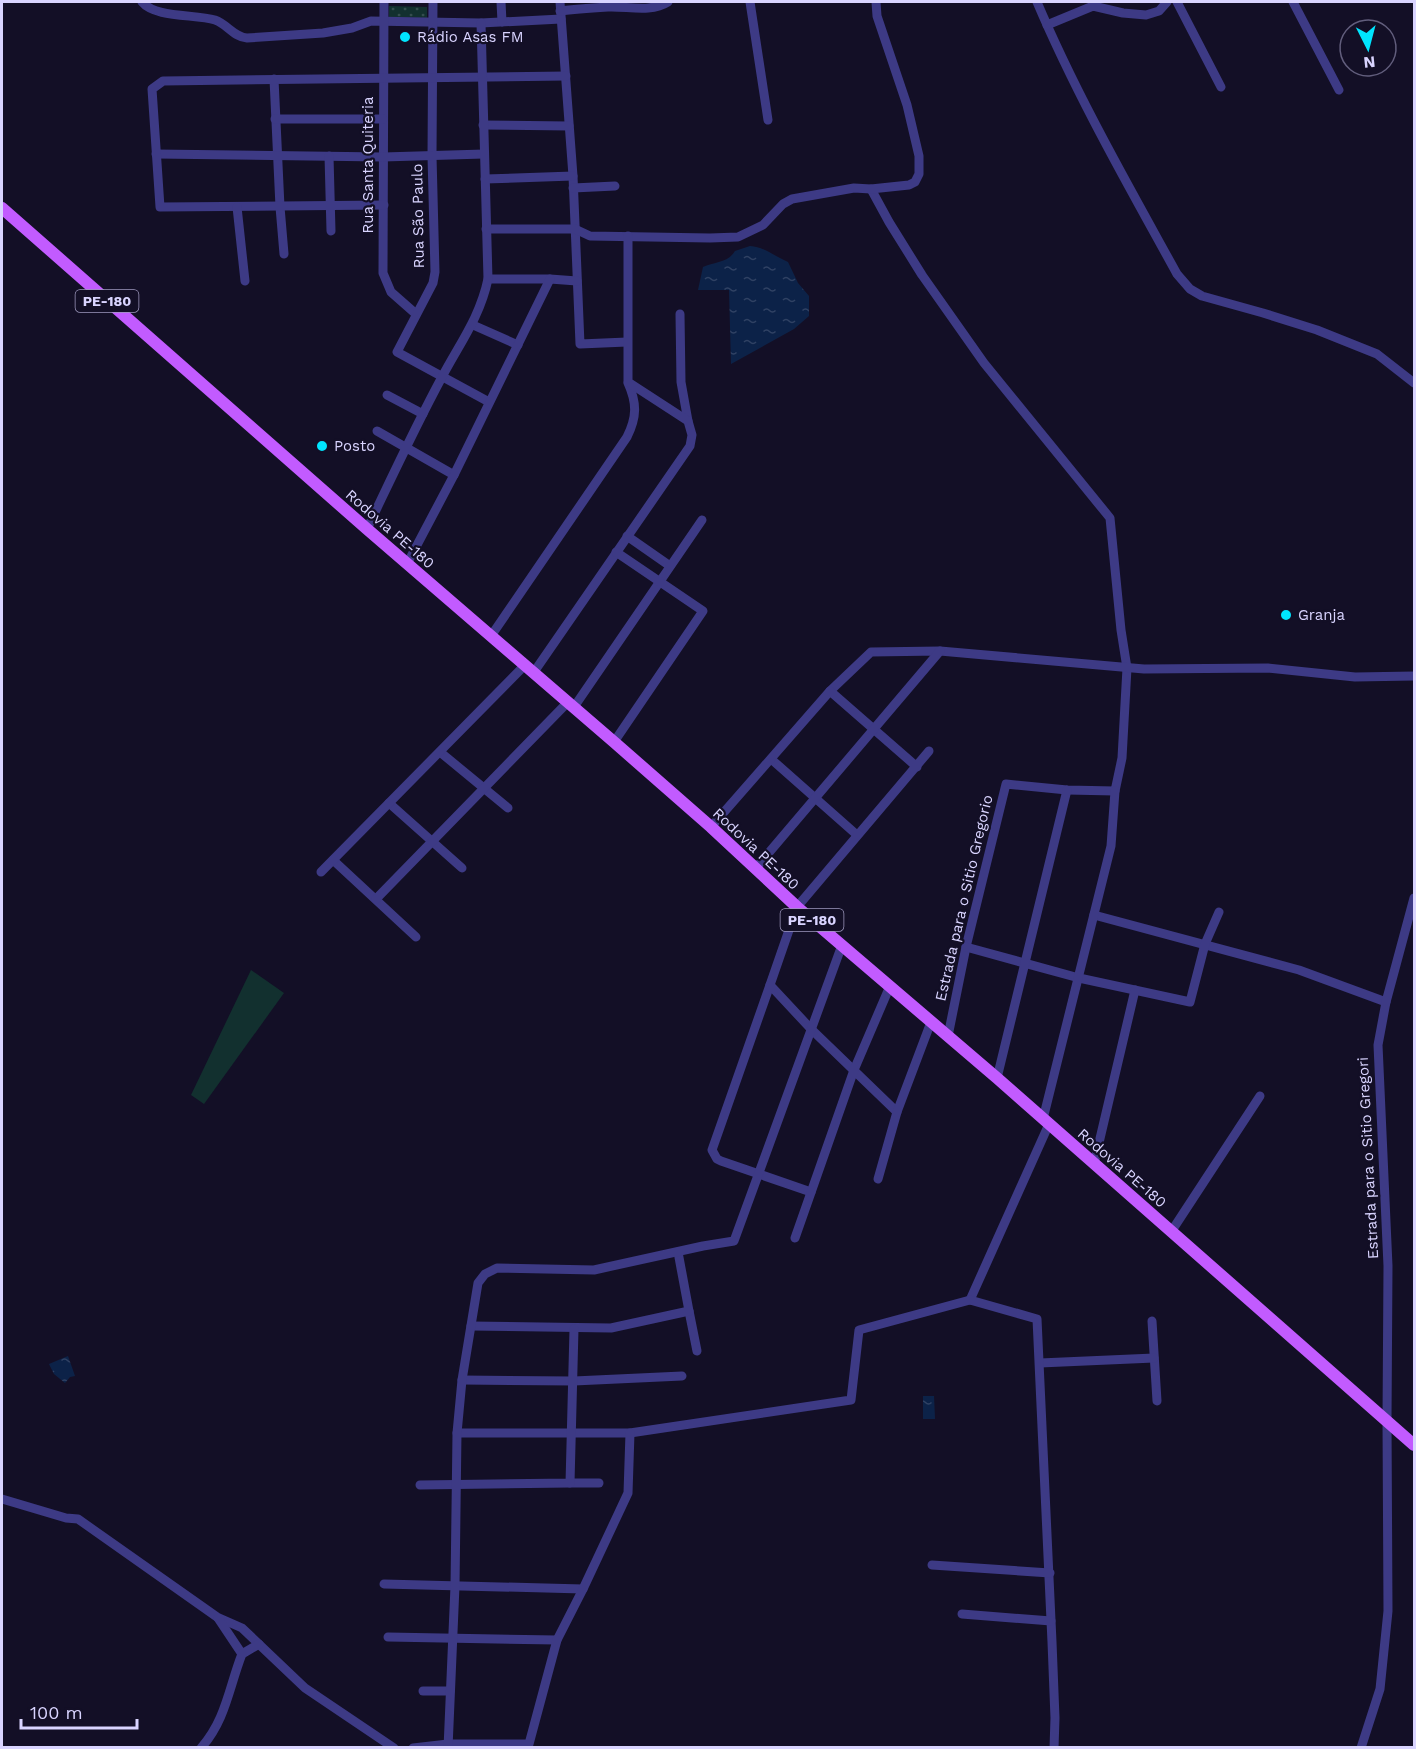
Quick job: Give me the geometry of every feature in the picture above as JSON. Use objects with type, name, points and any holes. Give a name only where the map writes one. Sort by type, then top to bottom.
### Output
[{"type":"main road","name":"Rodovia PE-180","points":[[2,208],[711,827],[796,907],[948,1036],[1414,1445]]},
{"type":"street","points":[[142,2],[152,9],[215,20],[238,36],[247,38],[323,33],[352,28],[371,21],[502,22],[560,10],[611,4],[635,9],[658,6],[668,2]]},
{"type":"street","name":"Rua Santa Quiteria","points":[[384,2],[384,277],[388,289],[394,296],[416,314]]},
{"type":"street","name":"Rua São Paulo","points":[[434,2],[432,156],[435,272],[433,283],[397,352],[489,402]]},
{"type":"street","points":[[501,2],[502,22]]},
{"type":"street","points":[[750,2],[768,120]]},
{"type":"street","points":[[486,229],[575,229],[590,236],[738,237],[763,225],[783,204],[792,199],[854,188],[871,189],[909,185],[918,177],[920,165],[907,105],[877,16],[876,2]]},
{"type":"street","points":[[1037,2],[1107,147],[1177,274],[1186,285],[1202,296],[1317,330],[1377,354],[1414,383]]},
{"type":"street","points":[[1047,25],[1093,6],[1110,8],[1123,13],[1146,15],[1159,11],[1167,2]]},
{"type":"street","points":[[1177,2],[1221,87]]},
{"type":"street","points":[[1293,2],[1339,90]]},
{"type":"street","points":[[560,10],[573,176],[580,344],[627,342]]},
{"type":"street","points":[[367,529],[442,376],[473,325],[484,299],[488,279],[481,23]]},
{"type":"street","points":[[384,205],[160,207],[152,89],[158,83],[274,79],[566,76]]},
{"type":"street","points":[[274,79],[274,119],[284,254]]},
{"type":"street","points":[[274,119],[383,118]]},
{"type":"street","points":[[483,125],[569,126]]},
{"type":"street","points":[[156,154],[383,157],[484,154]]},
{"type":"street","points":[[329,156],[331,231]]},
{"type":"street","points":[[485,179],[573,176]]},
{"type":"street","points":[[573,188],[615,186]]},
{"type":"street","points":[[871,189],[922,275],[989,370],[1110,518],[1120,630],[1127,668],[1122,758],[1115,791],[1111,846],[1046,1122],[970,1300]]},
{"type":"street","points":[[237,207],[245,281]]},
{"type":"street","points":[[491,636],[627,437],[634,423],[635,415],[628,382],[628,236]]},
{"type":"street","points":[[488,279],[577,281]]},
{"type":"street","points":[[408,564],[550,279]]},
{"type":"street","points":[[321,872],[440,752],[530,668],[688,451],[692,435],[681,382],[680,314]]},
{"type":"street","points":[[473,325],[518,345]]},
{"type":"street","points":[[628,382],[688,421]]},
{"type":"street","points":[[387,395],[423,414]]},
{"type":"street","points":[[377,431],[454,475]]},
{"type":"street","points":[[376,899],[484,787],[571,705],[702,520]]},
{"type":"street","points":[[627,536],[670,566]]},
{"type":"street","points":[[614,742],[703,611],[616,552]]},
{"type":"street","points":[[755,869],[940,651]]},
{"type":"street","points":[[711,827],[830,692],[871,652],[940,651],[1127,668],[1268,668],[1355,678],[1414,676]]},
{"type":"street","points":[[830,692],[917,766]]},
{"type":"street","points":[[811,1192],[717,1159],[712,1145],[796,907],[929,751]]},
{"type":"street","points":[[440,752],[508,808]]},
{"type":"street","points":[[771,759],[857,835]]},
{"type":"street","name":"Estrada para o Sitio Gregorio","points":[[948,1036],[966,947],[1006,784],[1067,790],[1115,791]]},
{"type":"street","points":[[996,1078],[1067,790]]},
{"type":"street","points":[[389,803],[462,868]]},
{"type":"street","points":[[333,860],[416,937]]},
{"type":"street","name":"Estrada para o Sitio Gregori","points":[[1361,1748],[1380,1689],[1388,1611],[1388,1266],[1377,1064],[1379,1036],[1386,1002],[1414,898]]},
{"type":"street","points":[[966,947],[1079,978],[1190,1002],[1205,944],[1219,912]]},
{"type":"street","points":[[1094,915],[1299,970],[1386,1002]]},
{"type":"street","points":[[448,1746],[455,1586],[457,1433],[462,1380],[478,1283],[485,1274],[502,1268],[594,1270],[734,1241],[842,945]]},
{"type":"street","points":[[770,985],[811,1029],[897,1112]]},
{"type":"street","points":[[795,1238],[854,1070],[890,986]]},
{"type":"street","points":[[1094,1164],[1136,990]]},
{"type":"street","points":[[878,1179],[897,1112],[931,1022]]},
{"type":"street","points":[[1171,1232],[1260,1096]]},
{"type":"street","points":[[678,1252],[697,1351]]},
{"type":"street","points":[[457,1433],[630,1433],[851,1400],[859,1330],[970,1300],[1038,1319],[1050,1573],[1054,1748]]},
{"type":"street","points":[[471,1326],[611,1328],[689,1311]]},
{"type":"street","points":[[1152,1321],[1157,1401]]},
{"type":"street","points":[[570,1483],[574,1329]]},
{"type":"street","points":[[1040,1363],[1154,1358]]},
{"type":"street","points":[[462,1380],[574,1381],[682,1376]]},
{"type":"street","points":[[414,1748],[529,1744],[557,1640],[584,1589],[628,1492],[630,1433]]},
{"type":"street","points":[[420,1485],[599,1483]]},
{"type":"street","points":[[2,1499],[66,1518],[78,1519],[114,1542],[218,1617],[242,1628],[305,1688],[394,1748]]},
{"type":"street","points":[[932,1565],[1050,1573]]},
{"type":"street","points":[[384,1584],[584,1589]]},
{"type":"street","points":[[962,1614],[1051,1621]]},
{"type":"street","points":[[218,1617],[242,1654]]},
{"type":"street","points":[[388,1637],[557,1640]]},
{"type":"street","points":[[201,1748],[213,1735],[242,1654],[259,1644]]},
{"type":"street","points":[[423,1691],[450,1691]]},
{"type":"green space","points":[[389,6],[427,7],[427,18],[389,17]]},
{"type":"green space","points":[[251,970],[284,993],[204,1104],[191,1095]]},
{"type":"water","points":[[750,246],[788,262],[798,283],[809,296],[809,316],[794,329],[731,364],[729,290],[698,290],[703,267],[725,260],[735,251]]},
{"type":"water","points":[[68,1356],[75,1376],[70,1377],[65,1383],[54,1374],[49,1364]]},
{"type":"water","points":[[923,1396],[934,1396],[935,1419],[923,1419]]},
{"type":"place","name":"Rádio Asas FM","points":[[405,37]]},
{"type":"place","name":"Posto","points":[[322,446]]},
{"type":"place","name":"Granja","points":[[1286,615]]}]
